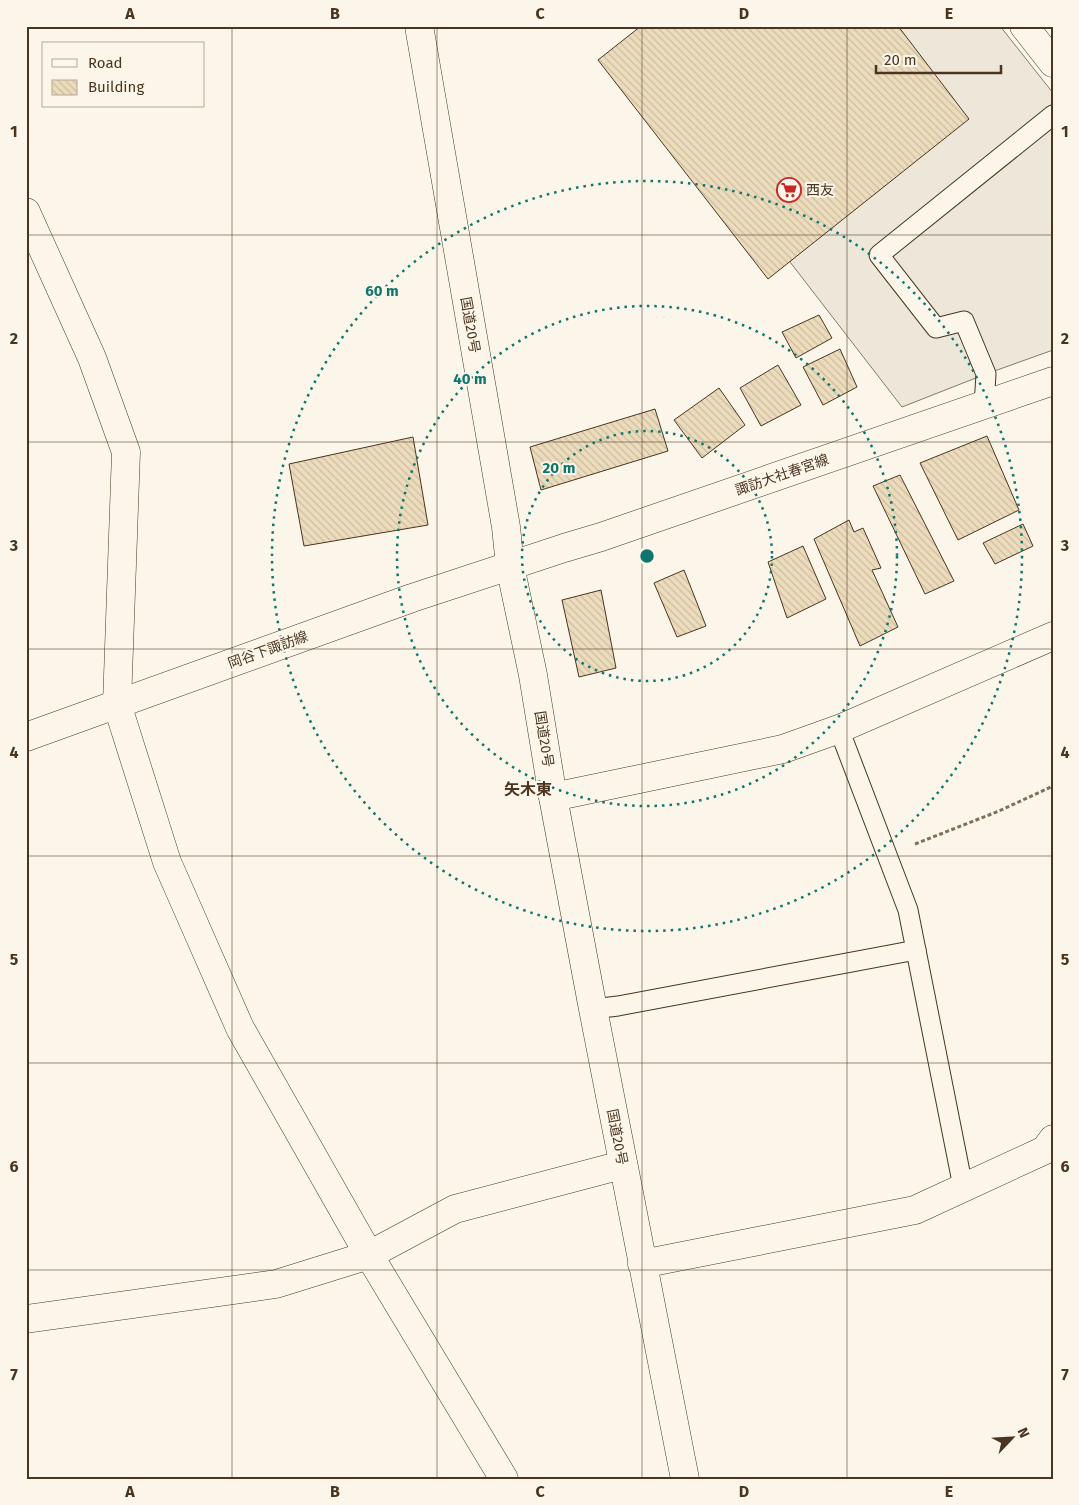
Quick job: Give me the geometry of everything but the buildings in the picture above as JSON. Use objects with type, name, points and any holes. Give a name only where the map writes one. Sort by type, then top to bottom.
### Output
[{"type":"main road","name":"国道20号","points":[[419,26],[506,528],[510,566],[533,675],[553,797],[592,1009],[685,1479]]},
{"type":"main road","points":[[1024,26],[1053,63]]},
{"type":"main road","points":[[26,212],[92,358],[126,452],[117,704],[167,862],[240,1028],[369,1255],[504,1479]]},
{"type":"main road","name":"諏訪大社春宮線","points":[[510,566],[610,534],[1053,382]]},
{"type":"main road","name":"岡谷下諏訪線","points":[[26,737],[412,598],[510,566]]},
{"type":"main road","points":[[553,797],[783,749],[839,730],[1053,636]]},
{"type":"main road","points":[[642,1264],[915,1210],[963,1187],[1050,1151]]},
{"type":"main road","points":[[26,1319],[276,1284],[369,1255],[456,1209],[622,1165]]},
{"type":"lane","points":[[984,406],[986,374],[964,321],[936,328],[879,255],[1053,115]]},
{"type":"lane","points":[[839,730],[908,910],[963,1187]]},
{"type":"lane","points":[[592,1009],[618,1006],[916,950]]},
{"type":"path","points":[[887,856],[999,811],[1053,786]]},
{"type":"shaded area","points":[[898,26],[1000,26],[1053,93],[1053,350],[902,407],[790,262]]},
{"type":"place","name":"西友","points":[[789,190]]},
{"type":"district","name":"矢木東","points":[[528,789]]}]
